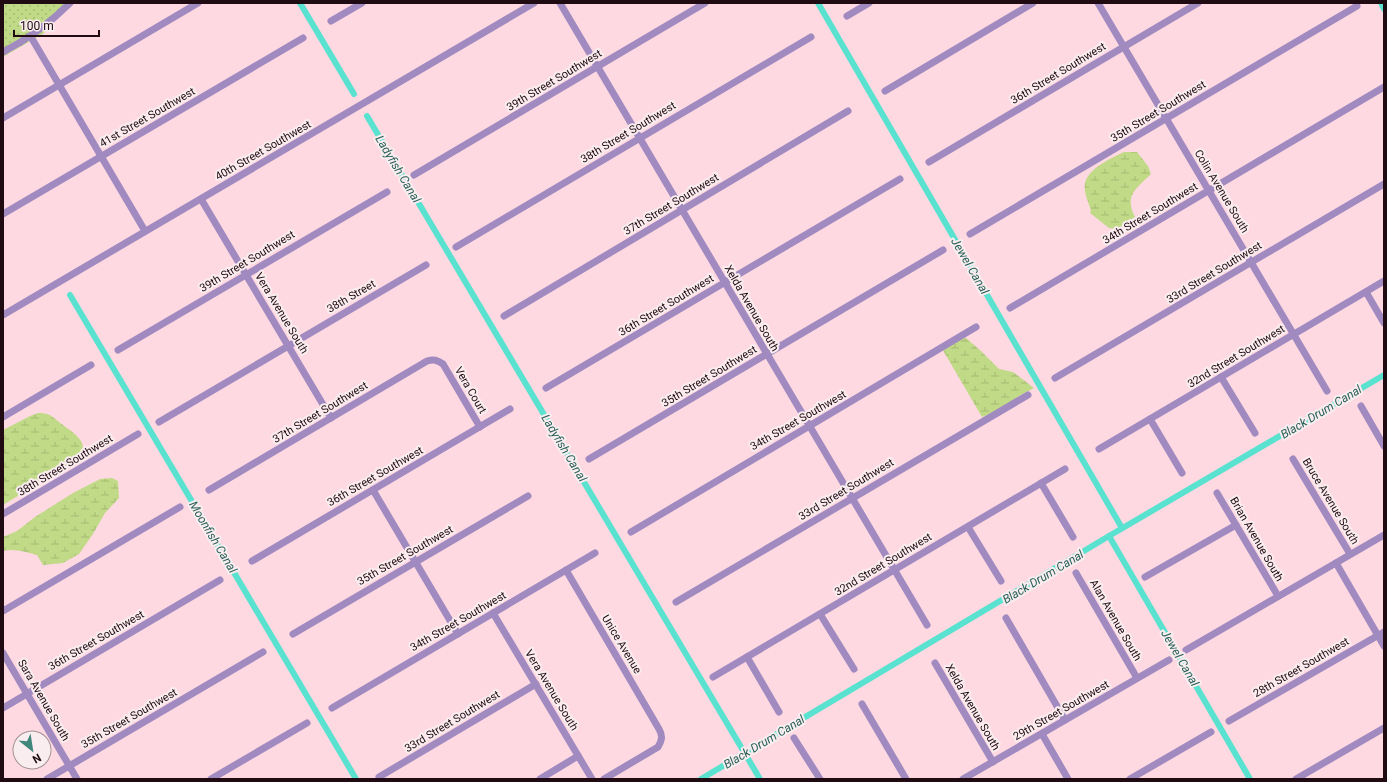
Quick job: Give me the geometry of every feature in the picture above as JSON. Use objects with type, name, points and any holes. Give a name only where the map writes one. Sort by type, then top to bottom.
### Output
[{"type":"street","points":[[3,52],[31,37],[70,3]]},
{"type":"street","points":[[3,118],[198,3]]},
{"type":"street","points":[[331,21],[362,3]]},
{"type":"street","name":"40th Street Southwest","points":[[3,315],[534,3]]},
{"type":"street","name":"Xelda Avenue South","points":[[560,3],[927,625]]},
{"type":"street","name":"39th Street Southwest","points":[[414,175],[705,3]]},
{"type":"street","points":[[847,16],[869,3]]},
{"type":"street","points":[[885,91],[1033,3]]},
{"type":"street","name":"Colin Avenue South","points":[[1098,3],[1327,391]]},
{"type":"street","name":"36th Street Southwest","points":[[929,162],[1198,3]]},
{"type":"street","name":"35th Street Southwest","points":[[970,234],[1357,6]]},
{"type":"street","points":[[31,37],[146,231]]},
{"type":"street","name":"38th Street Southwest","points":[[456,247],[812,37]]},
{"type":"street","name":"41st Street Southwest","points":[[3,214],[302,38]]},
{"type":"street","name":"34th Street Southwest","points":[[1010,308],[1384,87]]},
{"type":"street","name":"37th Street Southwest","points":[[504,316],[848,111]]},
{"type":"street","name":"36th Street Southwest","points":[[546,388],[900,179]]},
{"type":"street","name":"33rd Street Southwest","points":[[1055,378],[1384,184]]},
{"type":"street","name":"39th Street Southwest","points":[[118,350],[387,192]]},
{"type":"street","name":"Vera Avenue South","points":[[201,199],[331,418]]},
{"type":"street","name":"35th Street Southwest","points":[[589,459],[943,250]]},
{"type":"street","name":"38th Street","points":[[288,346],[426,265]]},
{"type":"street","name":"32nd Street Southwest","points":[[1099,449],[1384,281]]},
{"type":"street","points":[[1366,292],[1384,322]]},
{"type":"street","name":"34th Street Southwest","points":[[631,532],[976,327]]},
{"type":"street","points":[[160,422],[288,346]]},
{"type":"street","name":"37th Street Southwest","points":[[209,490],[427,361],[438,360],[443,364]]},
{"type":"street","name":"Vera Court","points":[[443,364],[480,427]]},
{"type":"street","points":[[3,417],[91,365]]},
{"type":"street","points":[[1222,377],[1255,433]]},
{"type":"street","name":"33rd Street Southwest","points":[[676,602],[1028,395]]},
{"type":"street","points":[[1361,406],[1384,446]]},
{"type":"street","name":"36th Street Southwest","points":[[252,562],[510,409]]},
{"type":"street","points":[[1150,419],[1182,473]]},
{"type":"street","name":"38th Street Southwest","points":[[3,514],[138,434]]},
{"type":"street","name":"Bruce Avenue South","points":[[1293,459],[1350,554]]},
{"type":"street","name":"32nd Street Southwest","points":[[713,677],[1065,469]]},
{"type":"street","points":[[1041,483],[1073,537]]},
{"type":"street","points":[[373,490],[458,634]]},
{"type":"street","name":"Brian Avenue South","points":[[1217,493],[1278,596]]},
{"type":"street","name":"35th Street Southwest","points":[[293,634],[528,496]]},
{"type":"street","points":[[3,611],[180,507]]},
{"type":"street","points":[[1145,577],[1236,525]]},
{"type":"street","points":[[968,527],[1001,581]]},
{"type":"street","points":[[1186,650],[1384,535]]},
{"type":"street","name":"34th Street Southwest","points":[[332,708],[595,553]]},
{"type":"street","points":[[1336,563],[1381,634],[1384,646]]},
{"type":"street","name":"Unice Avenue","points":[[566,570],[662,736],[658,747],[604,779]]},
{"type":"street","name":"Alan Avenue South","points":[[1076,573],[1137,678]]},
{"type":"street","name":"36th Street Southwest","points":[[3,708],[220,580]]},
{"type":"street","name":"Vera Avenue South","points":[[493,613],[592,779]]},
{"type":"street","points":[[820,614],[854,669]]},
{"type":"street","points":[[1006,618],[1065,720]]},
{"type":"street","name":"28th Street Southwest","points":[[1229,721],[1381,634]]},
{"type":"street","name":"35th Street Southwest","points":[[47,779],[262,652]]},
{"type":"street","name":"Sara Avenue South","points":[[3,653],[77,779]]},
{"type":"street","points":[[747,657],[779,712]]},
{"type":"street","name":"29th Street Southwest","points":[[964,779],[1169,660]]},
{"type":"street","name":"Xelda Avenue South","points":[[935,663],[993,762]]},
{"type":"street","name":"33rd Street Southwest","points":[[379,777],[536,684]]},
{"type":"street","points":[[862,704],[906,779]]},
{"type":"street","points":[[211,779],[307,722]]},
{"type":"street","points":[[1296,779],[1384,728]]},
{"type":"street","points":[[1130,779],[1211,732]]},
{"type":"street","points":[[1042,734],[1068,779]]},
{"type":"street","points":[[794,738],[820,779]]},
{"type":"street","points":[[540,779],[578,756]]},
{"type":"green space","points":[[3,3],[70,3],[44,33],[3,57]]},
{"type":"green space","points":[[1124,152],[1137,152],[1148,166],[1151,174],[1136,188],[1131,198],[1132,209],[1135,217],[1117,229],[1109,228],[1090,213],[1091,211],[1086,197],[1085,183],[1087,178],[1095,169]]},
{"type":"green space","points":[[966,338],[999,369],[1013,372],[1034,388],[1019,396],[1005,408],[982,417],[941,347],[949,341]]},
{"type":"green space","points":[[38,413],[52,416],[73,432],[81,440],[83,450],[75,461],[3,505],[3,430]]},
{"type":"green space","points":[[112,478],[118,481],[119,498],[105,513],[79,554],[63,563],[43,565],[37,555],[16,550],[3,551],[3,537],[17,531],[35,517],[73,493],[100,479]]},
{"type":"waterway","name":"Ladyfish Canal","points":[[300,3],[354,94]]},
{"type":"waterway","name":"Jewel Canal","points":[[818,3],[1122,528]]},
{"type":"waterway","points":[[1381,3],[1384,9]]},
{"type":"waterway","name":"Ladyfish Canal","points":[[367,116],[760,779]]},
{"type":"waterway","name":"Moonfish Canal","points":[[70,295],[356,779]]},
{"type":"waterway","name":"Black Drum Canal","points":[[701,779],[1109,536],[1384,375]]},
{"type":"waterway","name":"Jewel Canal","points":[[1109,536],[1250,779]]}]
